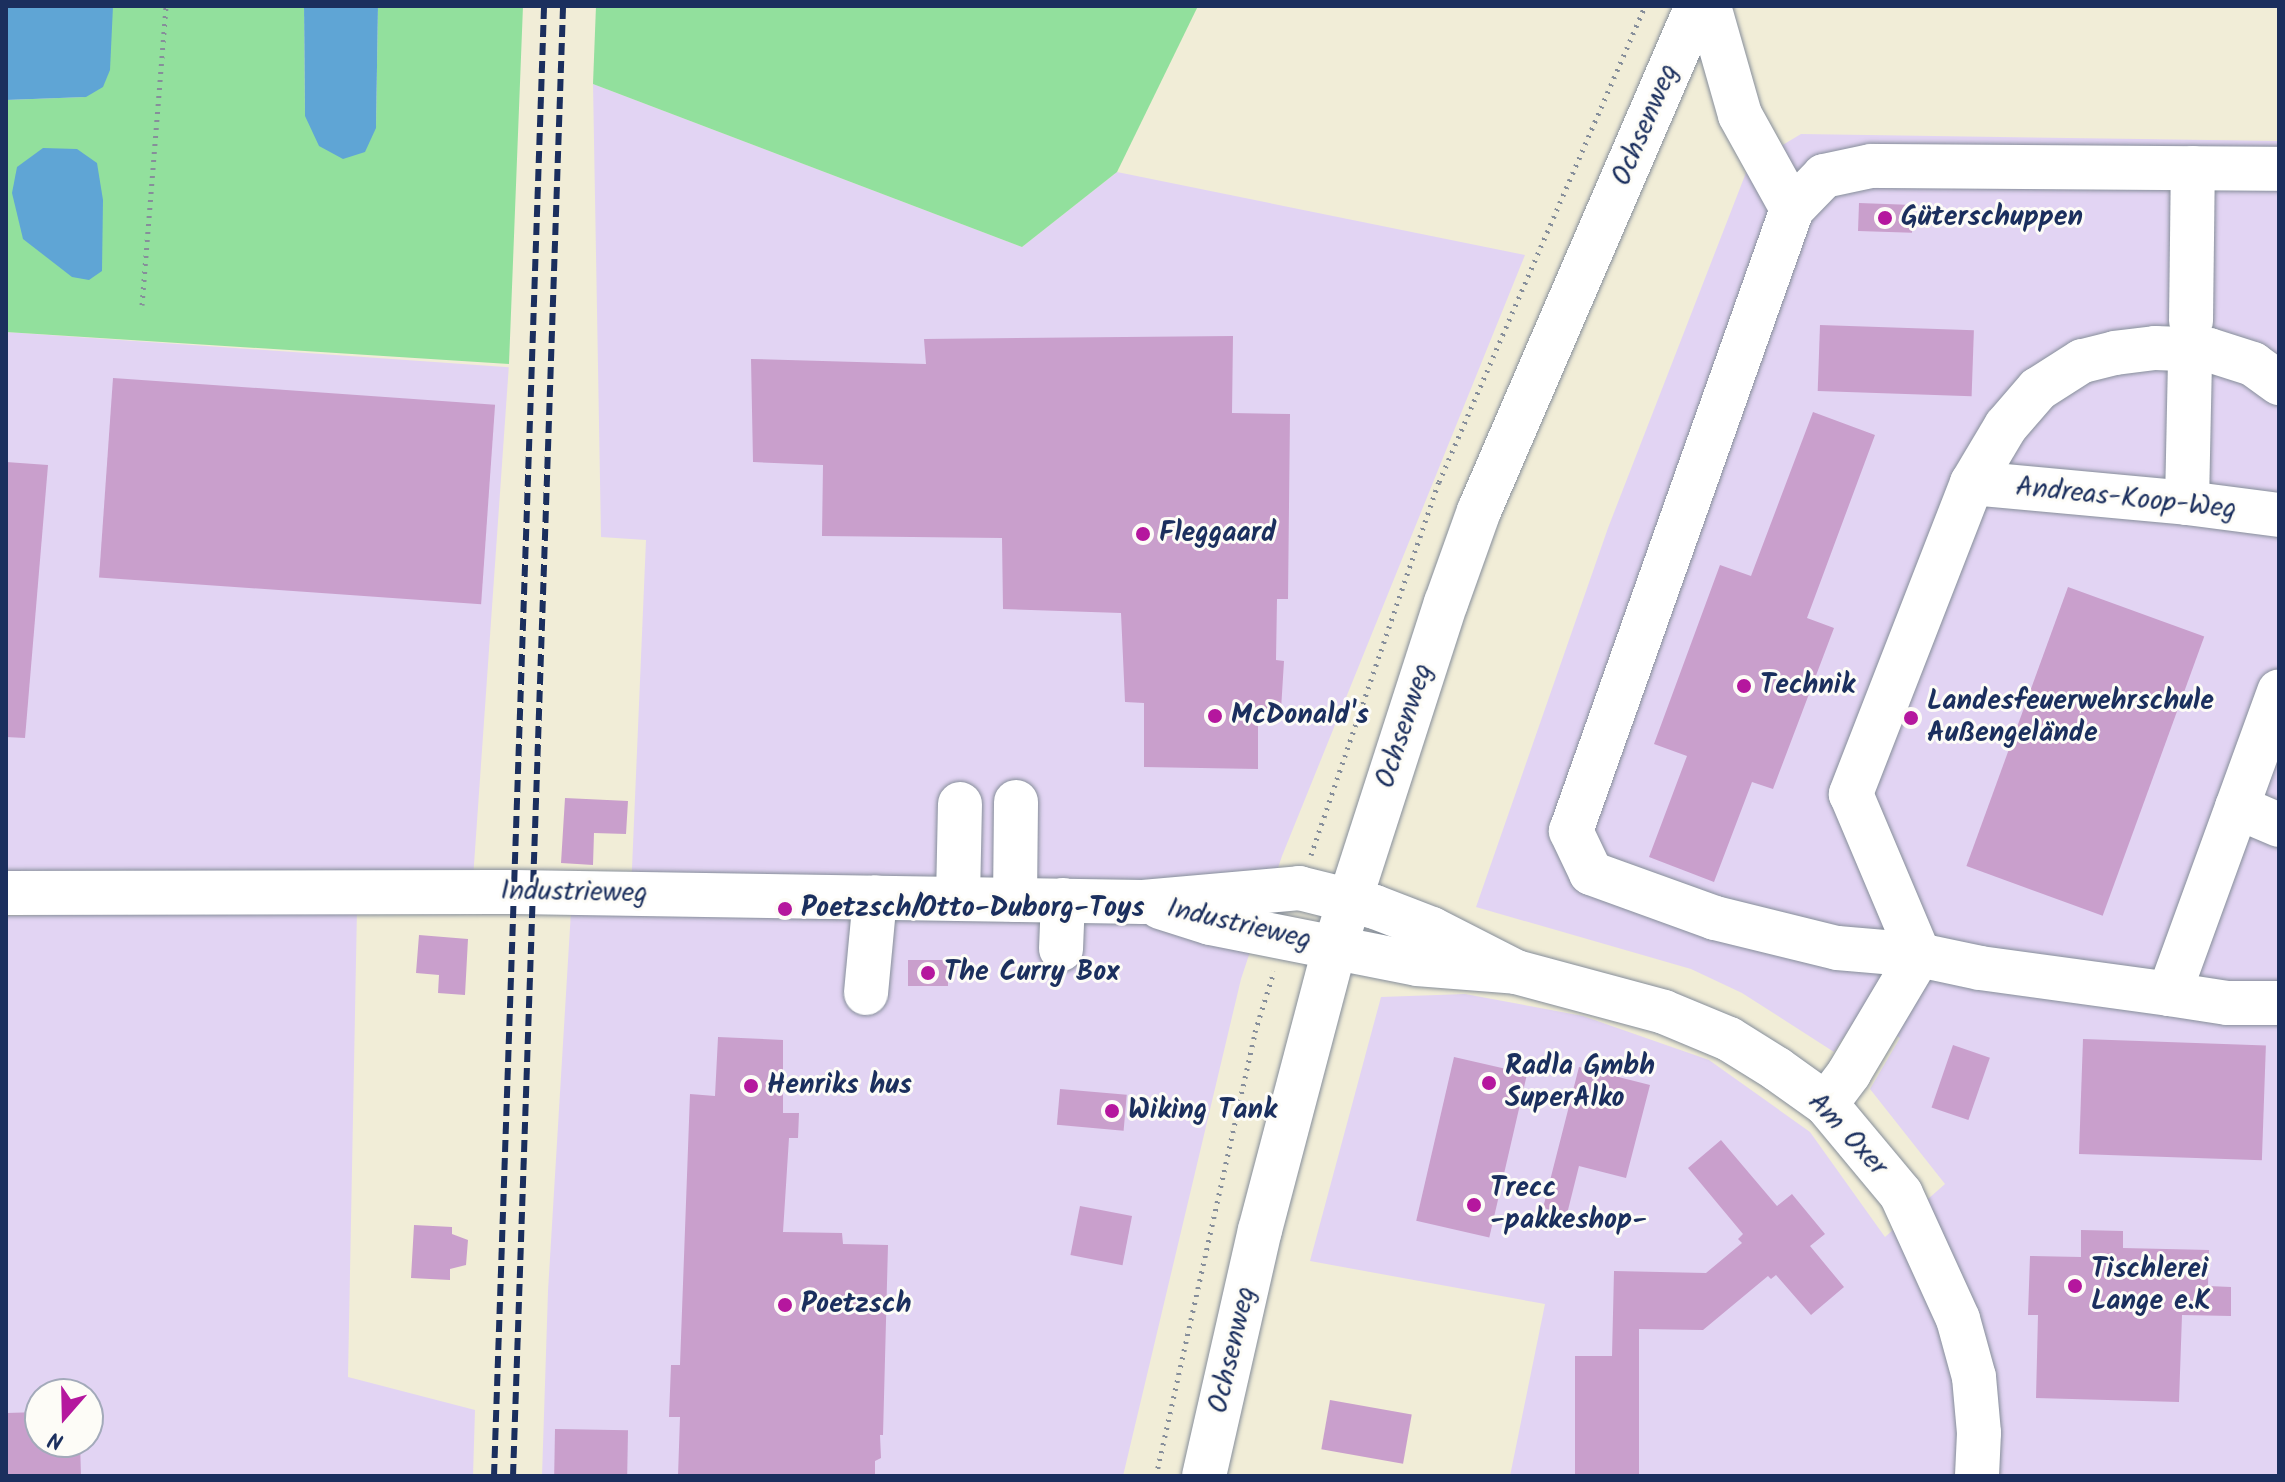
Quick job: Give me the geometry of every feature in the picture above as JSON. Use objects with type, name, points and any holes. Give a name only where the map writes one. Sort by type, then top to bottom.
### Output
[{"type":"street","name":"Ochsenweg","points":[[1204,1476],[1260,1230],[1348,900],[1479,511],[1697,6]]},
{"type":"street","points":[[1709,6],[1740,115],[1792,209]]},
{"type":"street","points":[[2279,169],[1871,166],[1824,176],[1792,209],[1571,831],[1591,873],[1715,918],[1837,948],[1919,955],[1980,968],[2227,1003],[2279,1003]]},
{"type":"street","points":[[2191,321],[2193,168]]},
{"type":"street","points":[[1919,955],[1851,794],[1972,483],[2006,426],[2038,389],[2082,361],[2155,348],[2209,350],[2253,364],[2279,383]]},
{"type":"street","points":[[2187,503],[2190,364]]},
{"type":"street","name":"Andreas-Koop-Weg","points":[[1972,483],[2279,515]]},
{"type":"street","points":[[2169,994],[2279,691]]},
{"type":"street","points":[[1015,900],[1016,802]]},
{"type":"street","points":[[958,899],[960,804]]},
{"type":"street","points":[[2237,807],[2279,825]]},
{"type":"street","name":"Industrieweg","points":[[6,893],[515,892],[1143,902],[1239,890],[1299,888],[1348,900]]},
{"type":"street","points":[[866,993],[875,897]]},
{"type":"street","points":[[1061,949],[1063,900]]},
{"type":"street","name":"Am Oxer","points":[[1348,900],[1432,929],[1516,972]]},
{"type":"street","name":"Industrieweg","points":[[1143,902],[1210,923],[1335,946]]},
{"type":"street","name":"Am Oxer","points":[[1335,946],[1417,964],[1516,972],[1664,1012],[1729,1039],[1826,1104],[1901,1194],[1958,1319],[1974,1377],[1979,1433],[1977,1476]]},
{"type":"street","points":[[1826,1104],[1857,1060],[1919,955]]},
{"type":"path","points":[[142,305],[166,6]]},
{"type":"path","points":[[1306,868],[1439,482],[1645,6]]},
{"type":"path","points":[[1156,1476],[1255,1032],[1273,973]]},
{"type":"shaded area","points":[[593,84],[1022,247],[1117,172],[1525,255],[1282,856],[1241,979],[1123,1476],[542,1476],[548,1291],[571,911],[630,915],[646,540],[601,537]]},
{"type":"shaded area","name":"Landesfeuerwehrschule Außengelände","points":[[1801,134],[2279,141],[2279,1476],[1510,1476],[1545,1304],[1310,1261],[1381,997],[1465,994],[1583,1016],[1709,1060],[1810,1132],[1885,1237],[1945,1184],[1870,1089],[1900,1038],[1861,1011],[1834,1052],[1742,993],[1691,969],[1476,907],[1608,528],[1749,165]]},
{"type":"shaded area","points":[[6,332],[509,367],[471,907],[6,874]]},
{"type":"shaded area","points":[[357,909],[348,1377],[475,1410],[473,1476],[6,1476],[6,916]]},
{"type":"green space","points":[[113,6],[304,6],[305,116],[376,128],[378,6],[523,6],[509,364],[6,332],[6,100],[85,97]]},
{"type":"green space","points":[[596,6],[1198,6],[1117,172],[1022,247],[593,84]]},
{"type":"water","points":[[6,6],[113,6],[110,70],[103,87],[86,97],[6,100]]},
{"type":"water","points":[[304,6],[378,6],[376,128],[365,152],[343,159],[319,146],[305,116]]},
{"type":"water","points":[[43,148],[77,149],[97,163],[103,200],[102,271],[89,280],[72,277],[23,239],[12,193],[17,167]]},
{"type":"building","name":"Güterschuppen","points":[[1859,203],[1913,205],[1912,233],[1858,231]]},
{"type":"building","points":[[1820,325],[1974,330],[1972,396],[1818,391]]},
{"type":"building","points":[[1233,336],[1232,413],[1290,414],[1288,599],[1277,599],[1276,660],[1284,661],[1281,710],[1258,708],[1258,769],[1144,767],[1144,703],[1125,702],[1121,613],[1003,609],[1002,538],[822,536],[823,465],[753,462],[751,359],[926,364],[924,339]]},
{"type":"building","points":[[113,378],[495,405],[481,604],[99,578]]},
{"type":"building","name":"Technik","points":[[1813,412],[1875,435],[1807,618],[1834,628],[1773,789],[1752,782],[1714,882],[1649,857],[1687,756],[1654,744],[1720,565],[1751,576]]},
{"type":"building","points":[[6,462],[48,465],[25,738],[6,737]]},
{"type":"building","points":[[2068,587],[2204,637],[2103,916],[1966,866]]},
{"type":"building","points":[[565,798],[628,801],[626,834],[594,833],[593,865],[561,863]]},
{"type":"building","points":[[419,935],[468,939],[465,995],[438,993],[439,975],[416,973]]},
{"type":"building","name":"The Curry Box","points":[[908,960],[948,960],[948,986],[908,986]]},
{"type":"building","name":"Poetzsch","points":[[718,1037],[783,1040],[783,1113],[799,1113],[798,1138],[789,1138],[783,1232],[842,1233],[843,1244],[888,1245],[883,1435],[880,1435],[881,1458],[875,1461],[875,1476],[678,1476],[680,1417],[669,1417],[671,1365],[680,1365],[690,1094],[715,1096]]},
{"type":"building","points":[[2083,1039],[2266,1045],[2262,1160],[2079,1154]]},
{"type":"building","points":[[1953,1045],[1990,1058],[1968,1120],[1932,1107]]},
{"type":"building","points":[[1454,1057],[1527,1074],[1489,1238],[1416,1221]]},
{"type":"building","points":[[1579,1067],[1650,1085],[1626,1178],[1579,1166],[1567,1214],[1543,1208]]},
{"type":"building","points":[[1060,1089],[1127,1095],[1124,1131],[1057,1125]]},
{"type":"building","points":[[1721,1140],[1777,1206],[1792,1194],[1825,1234],[1810,1246],[1844,1287],[1811,1315],[1776,1275],[1771,1279],[1768,1276],[1703,1330],[1639,1329],[1639,1476],[1575,1476],[1575,1356],[1612,1356],[1614,1271],[1706,1273],[1742,1243],[1738,1239],[1743,1234],[1688,1168]]},
{"type":"building","points":[[1080,1206],[1132,1216],[1122,1265],[1070,1255]]},
{"type":"building","points":[[414,1225],[452,1227],[452,1234],[468,1240],[466,1265],[450,1269],[450,1280],[411,1278]]},
{"type":"building","points":[[2081,1230],[2123,1231],[2123,1248],[2209,1250],[2208,1286],[2231,1287],[2231,1316],[2182,1315],[2179,1402],[2036,1398],[2038,1315],[2028,1315],[2030,1256],[2081,1257]]},
{"type":"building","points":[[1330,1400],[1412,1414],[1403,1464],[1321,1449]]},
{"type":"building","points":[[24,1412],[24,1458],[80,1458],[81,1476],[6,1476],[6,1413]]},
{"type":"building","points":[[555,1429],[628,1430],[627,1476],[554,1476]]},
{"type":"railway","points":[[494,1476],[544,6]]},
{"type":"railway","points":[[513,1476],[563,6]]},
{"type":"place","name":"Güterschuppen","points":[[1885,218]]},
{"type":"place","name":"Fleggaard","points":[[1143,534]]},
{"type":"place","name":"Technik","points":[[1744,686]]},
{"type":"place","name":"McDonald's","points":[[1215,716]]},
{"type":"place","name":"Landesfeuerwehrschule Außengelände","points":[[1911,718]]},
{"type":"place","name":"Poetzsch/Otto-Duborg-Toys","points":[[785,909]]},
{"type":"place","name":"The Curry Box","points":[[928,973]]},
{"type":"place","name":"Radla Gmbh SuperAlko","points":[[1489,1083]]},
{"type":"place","name":"Henriks hus","points":[[751,1086]]},
{"type":"place","name":"Wiking Tank","points":[[1112,1111]]},
{"type":"place","name":"Trecc -pakkeshop-","points":[[1474,1205]]},
{"type":"place","name":"Tischlerei Lange e.K","points":[[2075,1286]]},
{"type":"place","name":"Poetzsch","points":[[785,1305]]}]
